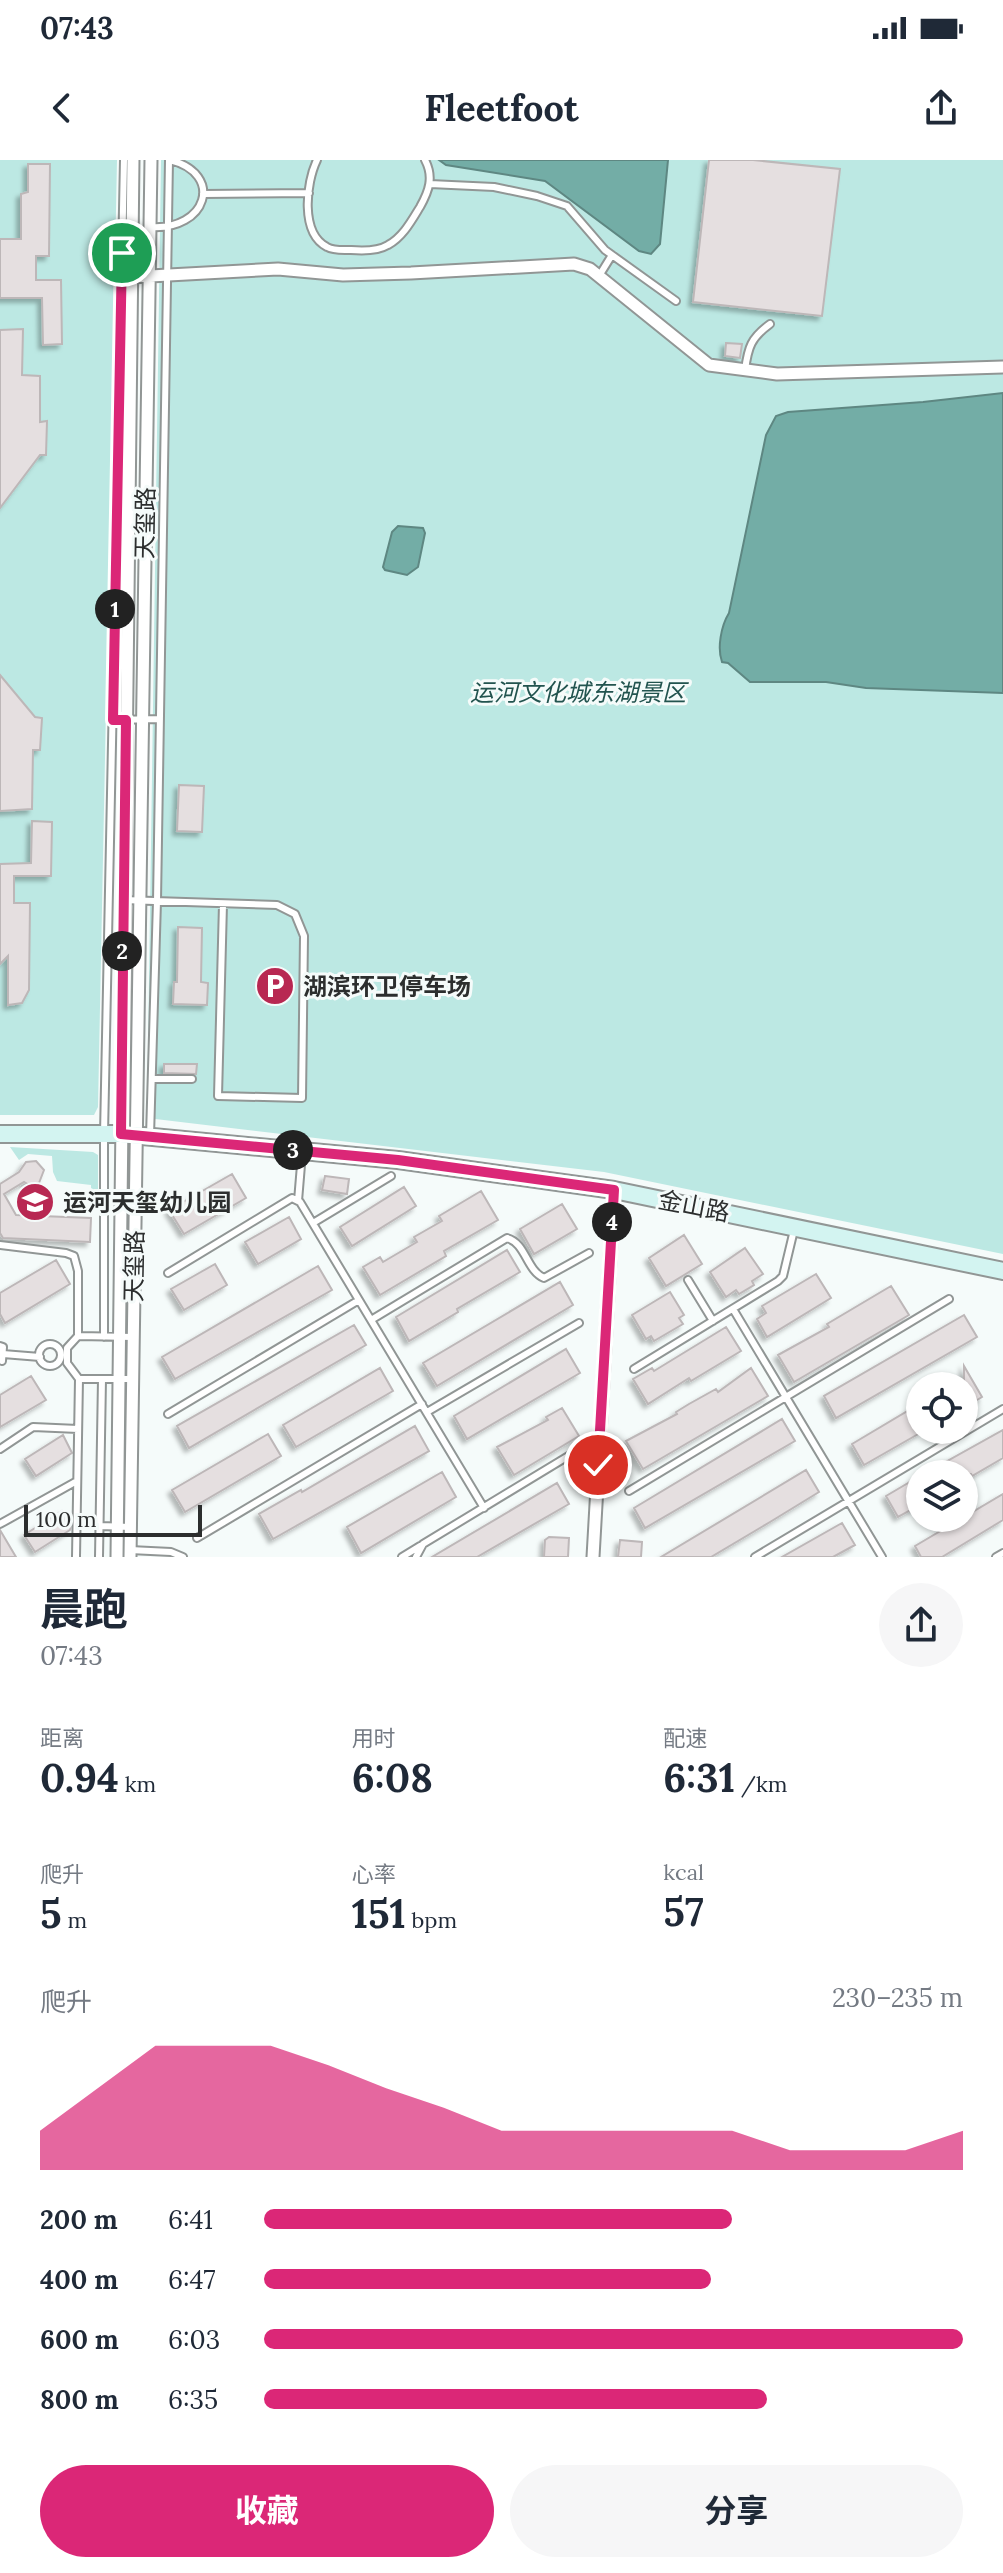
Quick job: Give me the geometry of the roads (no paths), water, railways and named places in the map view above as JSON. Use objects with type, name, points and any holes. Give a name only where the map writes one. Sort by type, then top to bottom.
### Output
[{"type":"street","name":"天玺路","points":[[117,1557],[126,1379],[133,1337],[122,956],[133,160]]},
{"type":"street","name":"天玺路","points":[[130,1554],[126,1379],[120,1337],[138,956],[151,160]]},
{"type":"street","points":[[132,277],[278,269],[343,275],[574,264],[590,269],[709,365],[777,374],[1003,367]]},
{"type":"street","name":"金山路","points":[[0,1134],[128,1135],[398,1160],[614,1190],[1003,1274]]},
{"type":"street","points":[[593,1557],[614,1190]]},
{"type":"lane","points":[[104,1337],[128,1135],[109,956],[124,160]]},
{"type":"lane","points":[[150,227],[168,228],[183,223],[199,208],[203,194],[196,175],[181,163],[151,160]]},
{"type":"lane","points":[[128,1135],[152,1079],[169,160]]},
{"type":"lane","points":[[317,160],[309,193],[312,229],[321,243],[335,250],[361,251],[388,245],[401,234],[427,195],[431,174],[425,160]]},
{"type":"lane","points":[[430,184],[494,187],[567,206],[596,242],[676,301]]},
{"type":"lane","points":[[203,194],[309,193]]},
{"type":"lane","points":[[599,276],[612,255]]},
{"type":"lane","points":[[745,370],[748,346],[756,334],[770,324]]},
{"type":"lane","points":[[113,720],[160,719]]},
{"type":"lane","points":[[123,900],[277,905],[295,914],[304,936],[302,1098],[218,1096],[223,904]]},
{"type":"lane","points":[[109,956],[138,956]]},
{"type":"lane","points":[[152,1079],[192,1079]]},
{"type":"lane","points":[[298,1201],[302,1151]]},
{"type":"lane","points":[[313,1223],[391,1176]]},
{"type":"lane","points":[[168,1273],[292,1198],[298,1201],[484,1508]]},
{"type":"lane","points":[[634,1369],[783,1276],[794,1227]]},
{"type":"lane","points":[[371,1320],[507,1238],[516,1242],[537,1275],[544,1278],[589,1253]]},
{"type":"lane","points":[[0,1245],[66,1253],[74,1256],[78,1271],[78,1336],[64,1356],[56,1364],[50,1366],[43,1363],[40,1357],[43,1347],[50,1344],[57,1346],[64,1356],[67,1363],[79,1379],[76,1557]]},
{"type":"lane","points":[[688,1280],[713,1321]]},
{"type":"lane","points":[[629,1491],[949,1299]]},
{"type":"lane","points":[[168,1414],[359,1300]]},
{"type":"lane","points":[[733,1309],[882,1557]]},
{"type":"lane","points":[[427,1412],[579,1323]]},
{"type":"lane","points":[[78,1336],[133,1337]]},
{"type":"lane","points":[[0,1346],[3,1347],[1,1357],[40,1357]]},
{"type":"lane","points":[[79,1379],[126,1379]]},
{"type":"lane","points":[[99,1557],[102,1379]]},
{"type":"lane","points":[[197,1538],[422,1404]]},
{"type":"lane","points":[[755,1557],[1003,1409]]},
{"type":"lane","points":[[0,1449],[33,1427],[78,1429]]},
{"type":"lane","points":[[402,1557],[575,1452]]},
{"type":"lane","points":[[0,1524],[77,1481]]},
{"type":"lane","points":[[100,1526],[131,1527]]},
{"type":"lane","points":[[416,1557],[423,1544]]},
{"type":"lane","points":[[130,1554],[171,1552],[183,1557]]},
{"type":"lane","points":[[996,1557],[1003,1553]]},
{"type":"place","name":"湖滨环卫停车场","points":[[275,986]]},
{"type":"place","name":"运河天玺幼儿园","points":[[35,1202]]},
{"type":"park label","name":"运河文化城东湖景区","points":[[578,692]]}]
